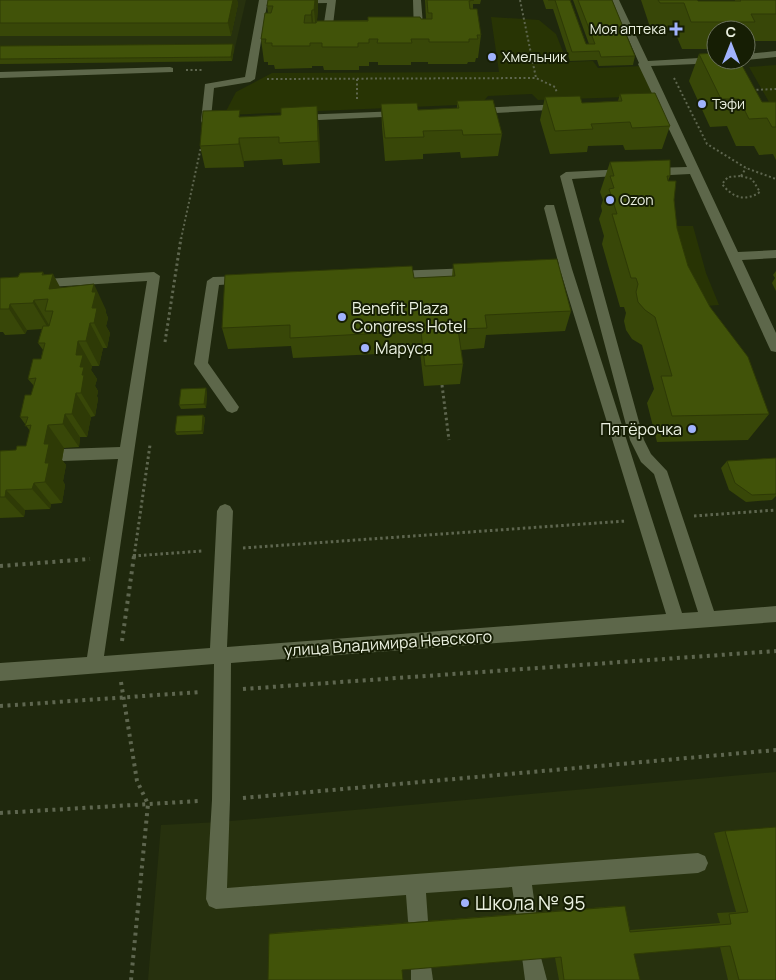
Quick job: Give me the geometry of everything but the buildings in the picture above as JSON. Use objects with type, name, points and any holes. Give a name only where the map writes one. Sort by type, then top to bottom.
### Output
[{"type":"street","points":[[225,121],[206,122],[210,86],[250,79],[263,1],[332,0],[327,36],[346,36]]},
{"type":"street","points":[[410,37],[419,37],[417,0]]},
{"type":"street","points":[[615,0],[643,64],[657,103],[693,170],[776,347]]},
{"type":"street","points":[[756,56],[776,54]]},
{"type":"street","points":[[643,64],[706,61]]},
{"type":"street","points":[[0,74],[170,70]]},
{"type":"street","points":[[466,111],[573,107]]},
{"type":"street","points":[[292,118],[407,114]]},
{"type":"street","points":[[693,170],[566,176],[637,440],[646,458],[660,471],[709,620]]},
{"type":"street","points":[[550,208],[566,268],[616,429],[627,457],[644,520],[677,622]]},
{"type":"street","points":[[733,256],[776,254]]},
{"type":"street","points":[[527,270],[566,268]]},
{"type":"street","points":[[380,275],[487,271]]},
{"type":"street","points":[[0,286],[154,276],[94,665]]},
{"type":"street","points":[[232,407],[201,364],[213,281],[252,280]]},
{"type":"street","points":[[63,455],[126,453]]},
{"type":"street","points":[[225,511],[221,655],[221,800],[216,899],[698,863]]},
{"type":"street","name":"улица Владимира Невского","points":[[0,672],[776,614]]},
{"type":"street","points":[[521,876],[526,913]]},
{"type":"street","points":[[416,884],[418,921]]},
{"type":"street","points":[[532,957],[536,980]]},
{"type":"path","points":[[250,79],[536,78],[520,0]]},
{"type":"path","points":[[660,64],[670,69],[707,144],[746,168],[776,179]]},
{"type":"path","points":[[357,79],[358,116]]},
{"type":"path","points":[[750,90],[776,89]]},
{"type":"path","points":[[164,350],[183,226],[206,122]]},
{"type":"path","points":[[741,176],[746,168]]},
{"type":"path","points":[[741,176],[752,179],[760,192],[753,198],[742,198],[729,194],[722,184],[728,177],[741,176]]},
{"type":"path","points":[[442,385],[449,440]]},
{"type":"path","points":[[132,980],[148,804],[137,781],[122,697],[119,663],[151,443]]},
{"type":"path","points":[[675,518],[776,510]]},
{"type":"path","points":[[0,566],[644,520]]},
{"type":"path","points":[[0,706],[776,651]]},
{"type":"path","points":[[0,813],[221,800],[776,750]]},
{"type":"shaded area","points":[[0,0],[246,0],[232,61],[0,64]]},
{"type":"shaded area","points":[[491,17],[539,20],[556,34],[567,62],[593,61],[598,68],[642,66],[657,96],[538,100],[532,94],[488,96],[481,104],[224,115],[236,92],[272,73],[499,72]]},
{"type":"shaded area","points":[[776,65],[776,109],[773,109],[751,70],[756,70],[756,66]]},
{"type":"shaded area","points":[[666,226],[693,226],[706,273],[719,305],[690,307]]},
{"type":"shaded area","name":"Школа № 95","points":[[776,772],[776,980],[148,980],[161,825],[220,822]]},
{"type":"place","name":"Моя аптека","points":[[676,29]]},
{"type":"place","name":"Хмельник","points":[[492,57]]},
{"type":"place","name":"Тэфи","points":[[702,104]]},
{"type":"place","name":"Ozon","points":[[610,200]]},
{"type":"place","name":"Benefit Plaza Congress Hotel","points":[[342,317]]},
{"type":"place","name":"Маруся","points":[[365,348]]},
{"type":"place","name":"Пятёрочка","points":[[692,429]]},
{"type":"place","name":"Школа № 95","points":[[465,903]]}]
